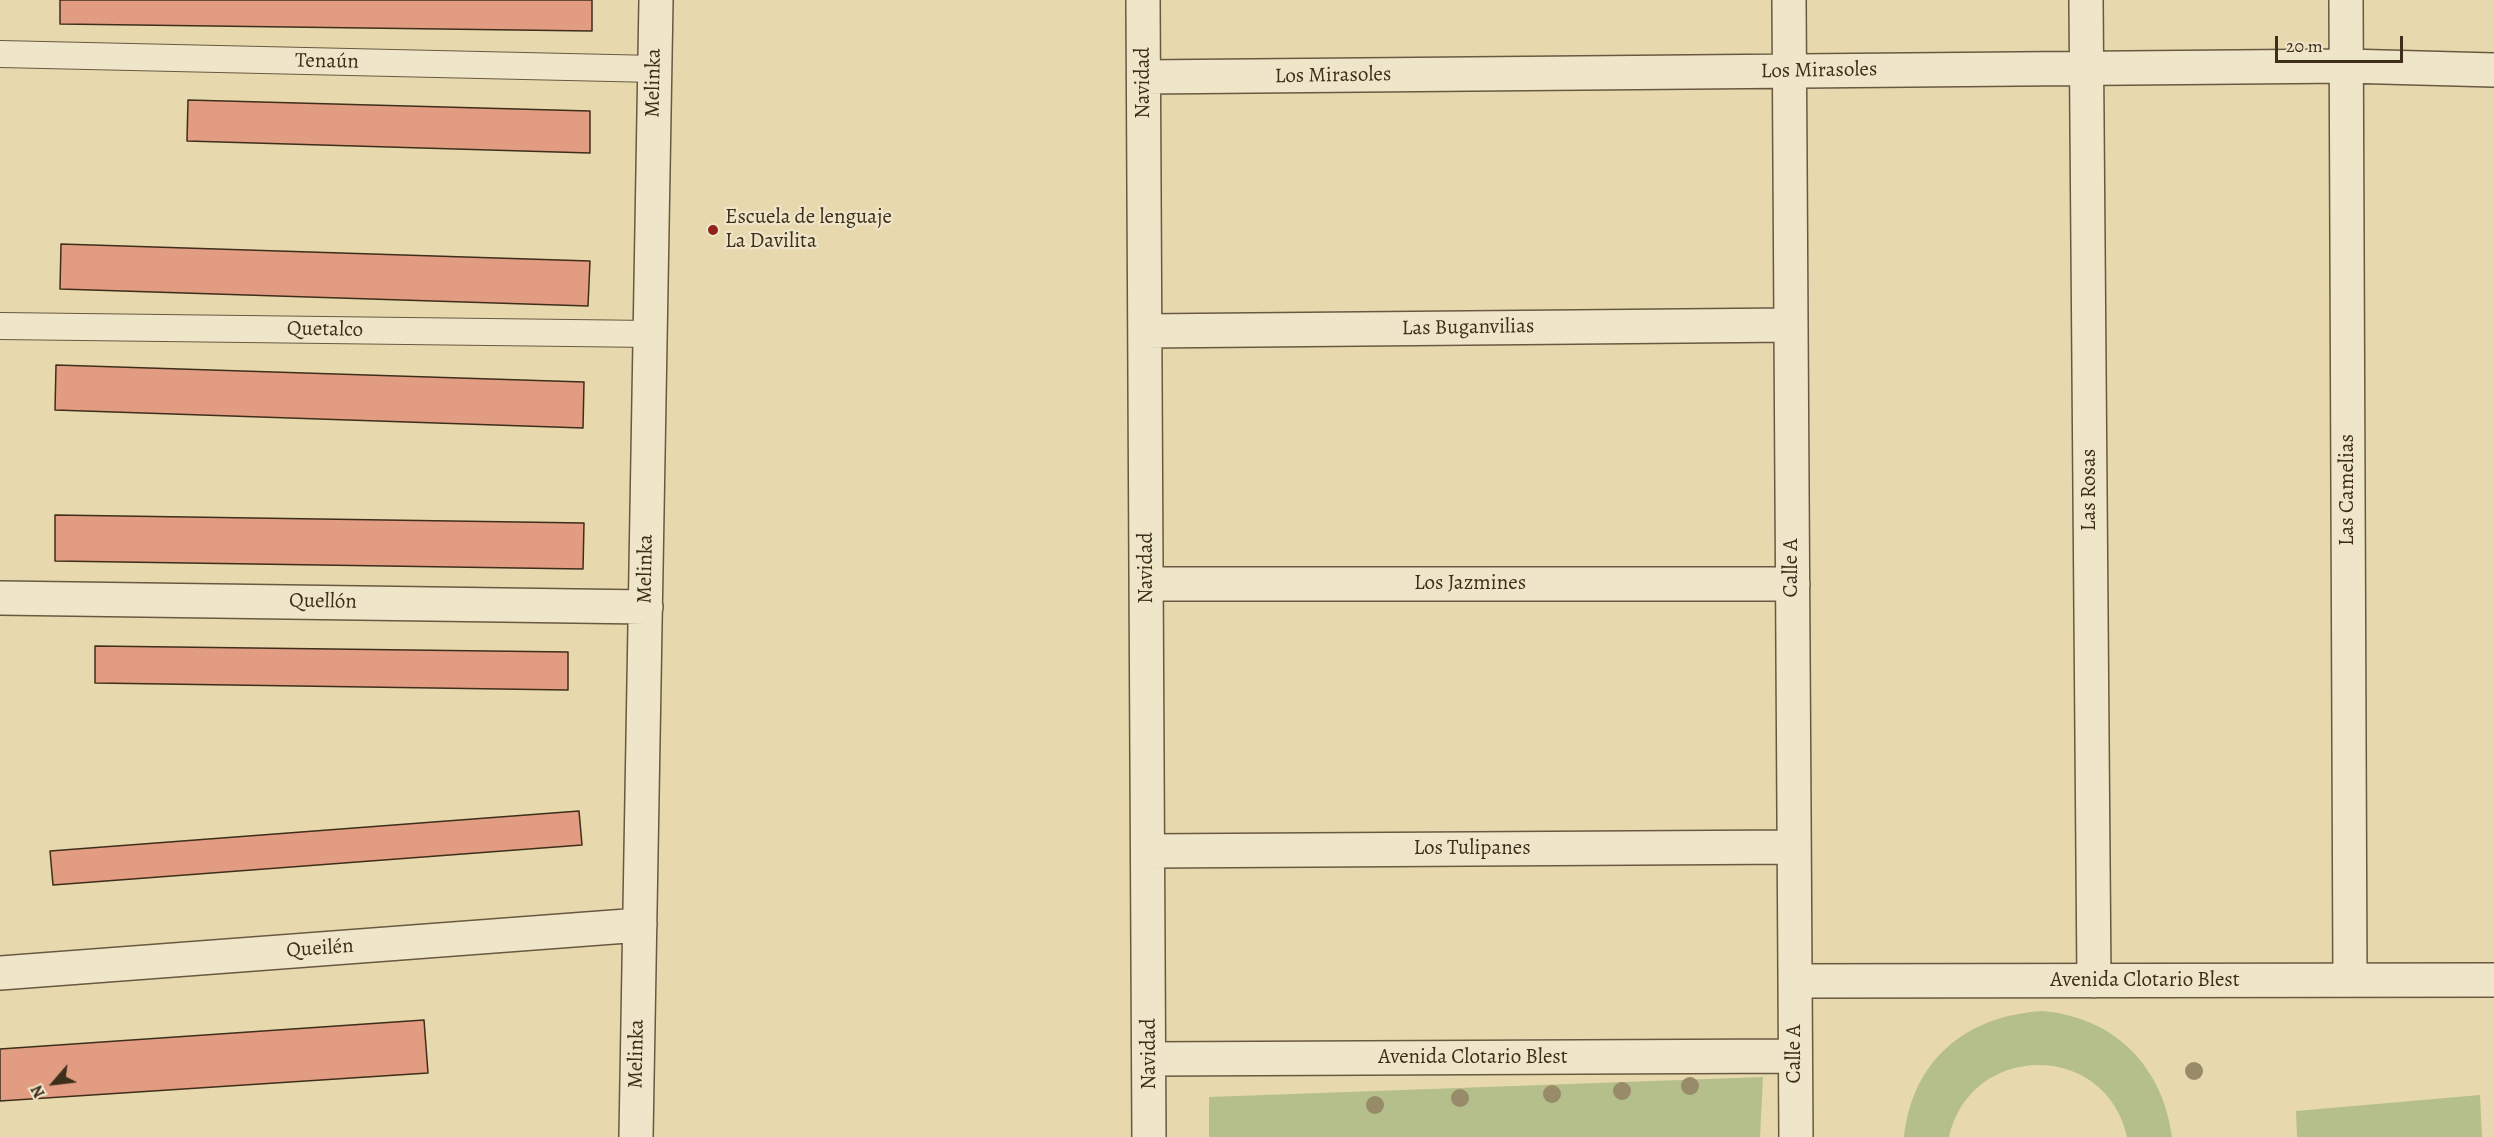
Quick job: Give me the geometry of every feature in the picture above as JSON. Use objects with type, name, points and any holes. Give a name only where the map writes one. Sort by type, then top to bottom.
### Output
[{"type":"street","name":"Melinka","points":[[636,1137],[656,0]]},
{"type":"street","name":"Navidad","points":[[1143,0],[1149,1137]]},
{"type":"street","name":"Calle A","points":[[1789,0],[1796,1137]]},
{"type":"street","name":"Las Rosas","points":[[2086,0],[2094,981]]},
{"type":"street","name":"Las Camelias","points":[[2346,0],[2350,980]]},
{"type":"street","name":"Tenaún","points":[[0,54],[655,69]]},
{"type":"street","name":"Los Mirasoles","points":[[1144,77],[2346,66],[2494,70]]},
{"type":"street","name":"Quetalco","points":[[0,326],[651,334]]},
{"type":"street","name":"Las Buganvilias","points":[[1145,331],[1791,326]]},
{"type":"street","name":"Los Jazmines","points":[[1147,584],[1793,584]]},
{"type":"street","name":"Quellón","points":[[0,598],[646,607]]},
{"type":"street","name":"Los Tulipanes","points":[[1149,851],[1794,848]]},
{"type":"street","name":"Queilén","points":[[0,973],[640,925]]},
{"type":"street","name":"Avenida Clotario Blest","points":[[1795,981],[2494,980]]},
{"type":"street","name":"Avenida Clotario Blest","points":[[1150,1059],[1795,1056]]},
{"type":"green space","points":[[2042,1011],[2068,1015],[2091,1023],[2112,1035],[2131,1050],[2146,1068],[2158,1088],[2167,1111],[2172,1137],[2127,1137],[2114,1105],[2093,1083],[2067,1069],[2038,1065],[2009,1070],[1983,1083],[1962,1106],[1949,1137],[1904,1137],[1909,1109],[1919,1085],[1932,1064],[1948,1047],[1967,1032],[1990,1022]]},
{"type":"green space","points":[[1763,1077],[1760,1137],[1209,1137],[1209,1097]]},
{"type":"green space","points":[[2480,1095],[2482,1137],[2297,1137],[2296,1111]]},
{"type":"building","points":[[60,0],[592,0],[592,31],[60,24]]},
{"type":"building","points":[[188,100],[590,111],[590,153],[187,141]]},
{"type":"building","points":[[61,244],[590,261],[588,306],[60,289]]},
{"type":"building","points":[[56,365],[584,382],[583,428],[55,410]]},
{"type":"building","points":[[55,515],[584,523],[583,569],[55,561]]},
{"type":"building","points":[[95,646],[568,652],[568,690],[95,683]]},
{"type":"building","points":[[579,811],[582,845],[53,885],[50,851]]},
{"type":"building","points":[[424,1020],[428,1073],[0,1101],[0,1049]]},
{"type":"place","name":"Escuela de lenguaje La Davilita","points":[[713,230]]}]
